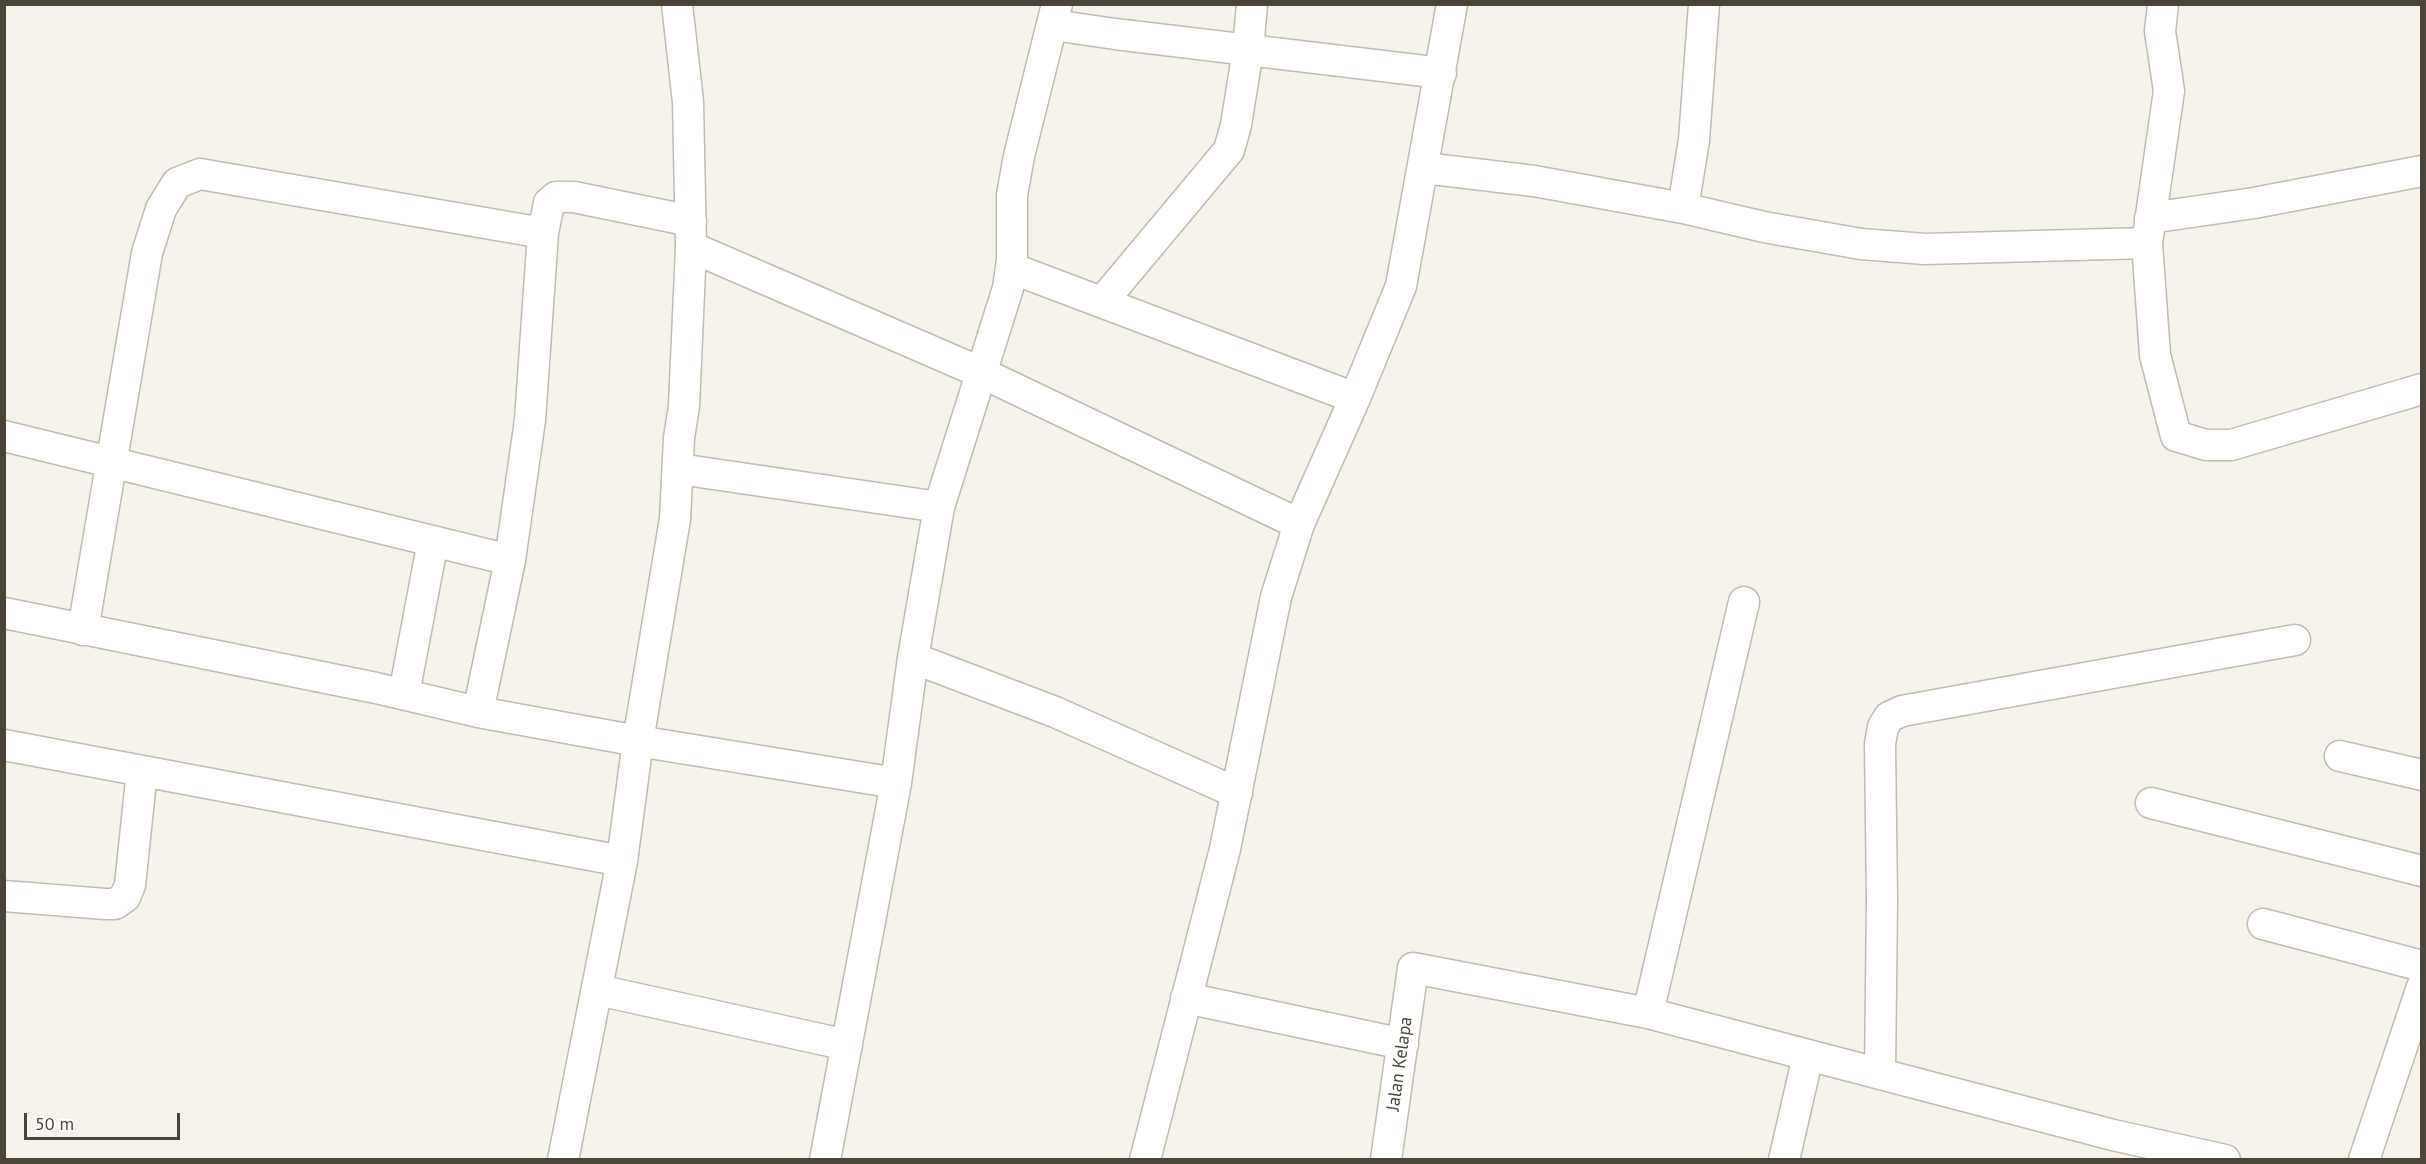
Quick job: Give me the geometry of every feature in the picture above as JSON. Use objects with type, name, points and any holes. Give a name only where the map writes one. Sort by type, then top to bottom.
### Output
[{"type":"street","points":[[563,1160],[622,861],[638,741],[669,560],[679,469],[691,234],[688,102],[677,4]]},
{"type":"street","points":[[1102,302],[1230,150],[1248,50],[1252,4]]},
{"type":"street","points":[[1145,1160],[1225,849],[1276,597],[1299,524],[1355,398],[1401,286],[1452,4]]},
{"type":"street","points":[[1683,208],[1694,140],[1704,4]]},
{"type":"street","points":[[2163,4],[2160,32],[2169,91],[2149,230],[2155,355],[2176,436],[2206,444],[2231,445],[2421,389]]},
{"type":"street","points":[[825,1160],[896,783],[913,658],[939,507],[1008,288],[1011,268],[1012,195],[1055,15],[1114,34],[1441,74]]},
{"type":"street","points":[[1424,168],[1534,181],[1683,208],[1785,231],[1872,245],[1925,249],[2149,230],[2254,203],[2421,171]]},
{"type":"street","points":[[83,630],[147,253],[161,208],[177,183],[200,174],[543,232]]},
{"type":"street","points":[[478,712],[510,560],[530,420],[543,232],[549,203],[556,197],[574,197],[691,234],[1299,524]]},
{"type":"street","points":[[1011,268],[1355,398]]},
{"type":"street","points":[[4,436],[510,560]]},
{"type":"street","points":[[679,469],[939,507]]},
{"type":"street","points":[[404,694],[434,541]]},
{"type":"street","points":[[1744,602],[1648,1013],[2113,1135],[2225,1160]]},
{"type":"street","points":[[4,613],[404,694],[478,712],[896,783]]},
{"type":"street","points":[[1880,1074],[1882,900],[1880,744],[1882,728],[1889,717],[1902,711],[2295,640]]},
{"type":"street","points":[[913,658],[1055,712],[1237,792]]},
{"type":"street","points":[[4,745],[622,861]]},
{"type":"street","points":[[2340,756],[2421,775]]},
{"type":"street","points":[[4,896],[105,904],[115,903],[125,897],[130,885],[142,771]]},
{"type":"street","points":[[2151,803],[2421,872]]},
{"type":"street","points":[[2263,924],[2421,966]]},
{"type":"street","name":"Jalan Kelapa","points":[[1386,1160],[1413,968],[1648,1013]]},
{"type":"street","points":[[2364,1160],[2421,987]]},
{"type":"street","points":[[598,990],[847,1045]]},
{"type":"street","points":[[1186,998],[1403,1044]]},
{"type":"street","points":[[1784,1160],[1808,1056]]}]
